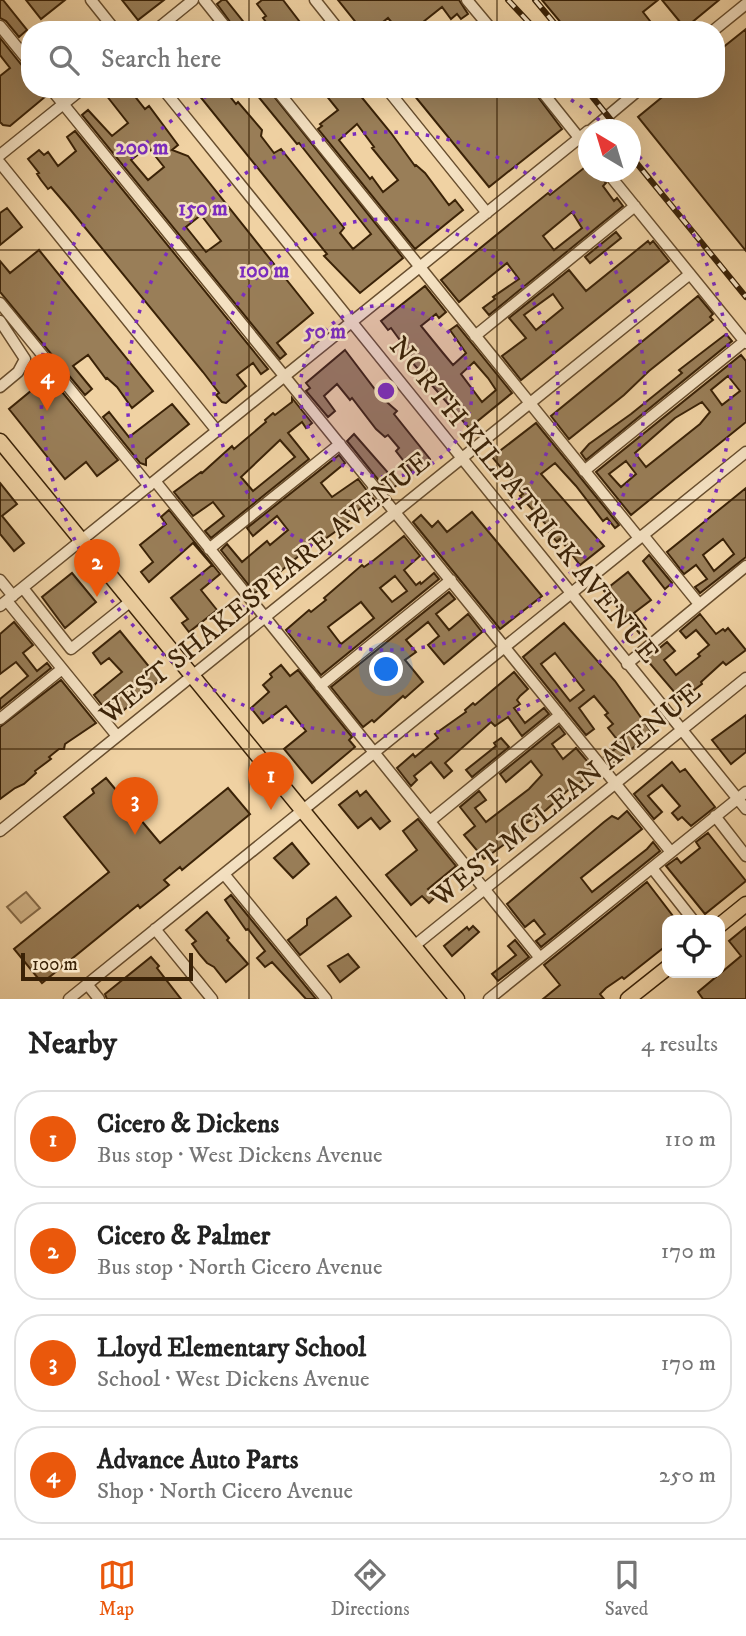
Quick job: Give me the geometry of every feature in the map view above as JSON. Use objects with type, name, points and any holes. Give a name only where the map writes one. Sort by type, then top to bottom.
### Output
[{"type":"main road","points":[[0,441],[457,999]]},
{"type":"main road","points":[[725,921],[746,904]]},
{"type":"main road","points":[[628,999],[662,972]]},
{"type":"street","points":[[91,0],[108,21]]},
{"type":"street","points":[[167,21],[193,0]]},
{"type":"street","points":[[204,0],[221,21]]},
{"type":"street","points":[[315,0],[332,21]]},
{"type":"street","points":[[467,0],[484,21]]},
{"type":"street","points":[[725,21],[746,4]]},
{"type":"street","points":[[0,26],[21,52]]},
{"type":"street","points":[[58,98],[671,852]]},
{"type":"street","points":[[0,155],[71,98]]},
{"type":"street","name":"NORTH KILPATRICK AVENUE","points":[[170,98],[627,664],[682,730],[742,795],[746,809]]},
{"type":"street","points":[[283,98],[584,471],[699,604]]},
{"type":"street","points":[[394,98],[487,213]]},
{"type":"street","points":[[549,98],[578,125]]},
{"type":"street","points":[[603,119],[629,98]]},
{"type":"street","points":[[7,601],[578,139]]},
{"type":"street","points":[[0,163],[217,431]]},
{"type":"street","points":[[584,471],[745,342],[615,182]]},
{"type":"street","points":[[475,335],[635,206]]},
{"type":"street","name":"WEST SHAKESPEARE AVENUE","points":[[0,831],[690,274]]},
{"type":"street","points":[[0,303],[209,549],[540,958]]},
{"type":"street","points":[[0,321],[25,359],[18,372],[2,380]]},
{"type":"street","points":[[209,549],[340,444]]},
{"type":"street","points":[[69,999],[641,536],[744,458]]},
{"type":"street","points":[[627,664],[746,566]]},
{"type":"street","points":[[0,580],[7,601],[117,736]]},
{"type":"street","points":[[320,686],[450,580]]},
{"type":"street","points":[[23,588],[71,649],[131,601]]},
{"type":"street","points":[[0,719],[62,669]]},
{"type":"street","name":"WEST MCLEAN AVENUE","points":[[414,946],[746,678]]},
{"type":"street","points":[[430,821],[560,715]]},
{"type":"street","points":[[489,999],[742,795]]},
{"type":"street","points":[[715,816],[746,856]]},
{"type":"street","points":[[652,868],[688,915]]},
{"type":"street","points":[[223,874],[326,999]]},
{"type":"street","points":[[155,929],[212,999]]},
{"type":"street","points":[[87,984],[99,999]]},
{"type":"shaded area","points":[[26,892],[40,908],[21,923],[7,907]]},
{"type":"building","points":[[0,0],[3,0],[21,22],[21,35],[19,37],[6,21],[0,18]]},
{"type":"building","points":[[26,0],[65,0],[41,19]]},
{"type":"building","points":[[122,0],[164,0],[138,20]]},
{"type":"building","points":[[226,0],[243,21],[229,21],[217,4]]},
{"type":"building","points":[[262,0],[283,0],[299,21],[265,21],[263,18],[266,16],[257,4]]},
{"type":"building","points":[[338,0],[459,0],[468,14],[461,19],[457,14],[451,19],[442,7],[424,21],[390,21],[388,18],[384,21],[355,21]]},
{"type":"building","points":[[542,0],[658,0],[643,12],[650,21],[560,21]]},
{"type":"building","points":[[662,0],[719,0],[694,21],[679,21]]},
{"type":"building","points":[[746,29],[746,251],[638,117],[661,98],[725,98],[725,46]]},
{"type":"building","points":[[0,38],[21,64],[21,98],[44,98],[10,126],[0,122],[0,76],[10,68],[0,55]]},
{"type":"building","points":[[108,98],[136,98],[145,109],[149,106],[178,145],[172,150],[188,156],[313,313],[277,343],[286,354],[280,359],[82,115],[88,110],[112,136],[128,123]],"holes":[[[148,147],[164,167],[148,180],[131,160]],[[201,215],[221,241],[206,252],[186,227]]]},
{"type":"building","points":[[201,98],[231,98],[236,104],[238,102],[262,130],[261,136],[274,153],[281,149],[344,228],[340,233],[353,249],[371,234],[259,98],[275,98],[403,258],[360,293],[324,256],[327,254]]},
{"type":"building","points":[[328,98],[362,98],[449,205],[455,200],[463,210],[415,249],[318,129],[322,126],[320,124],[338,110]],"holes":[[[357,124],[374,147],[372,148],[398,180],[383,192],[339,140]]]},
{"type":"building","points":[[416,98],[539,98],[562,129],[489,187]]},
{"type":"building","points":[[75,131],[268,369],[261,374],[253,363],[237,375],[246,386],[226,403],[216,395],[219,393],[203,372],[69,208],[51,187],[48,189],[28,159],[39,150],[44,155],[48,152],[58,166],[76,151],[67,137]]},
{"type":"building","points":[[578,173],[578,182],[605,182],[603,186],[614,201],[617,198],[623,206],[489,315],[483,308],[495,299],[493,297],[519,279],[507,263],[459,302],[441,280],[548,193],[550,195]],"holes":[[[572,212],[582,228],[554,250],[543,236]]]},
{"type":"building","points":[[7,208],[22,227],[0,245],[0,213]]},
{"type":"building","points":[[616,232],[621,238],[590,263],[585,257]]},
{"type":"building","points":[[648,241],[650,244],[653,241],[669,261],[521,380],[502,356],[526,338],[509,318],[569,270],[586,291]],"holes":[[[553,294],[563,308],[536,330],[524,315]]]},
{"type":"building","points":[[39,250],[153,391],[132,408],[88,355],[73,366],[92,389],[85,395],[0,292],[0,261],[10,273]]},
{"type":"building","points":[[425,286],[446,312],[439,318],[436,314],[421,326],[453,365],[466,353],[450,330],[457,325],[512,393],[469,428],[410,360],[413,358],[391,328],[388,330],[381,321]],"holes":[[[474,362],[496,390],[482,402],[461,374]]]},
{"type":"building","points":[[698,296],[713,314],[710,317],[713,320],[569,439],[551,416]]},
{"type":"building","points":[[726,334],[732,341],[586,460],[581,453],[589,444],[631,414],[682,373],[679,370]]},
{"type":"building","points":[[345,350],[380,396],[397,411],[394,414],[430,459],[413,473],[396,451],[399,448],[388,435],[385,437],[376,429],[352,398],[350,400],[337,384],[324,396],[335,411],[328,417],[306,391],[310,388],[306,383]]},
{"type":"building","points":[[741,355],[746,361],[746,422],[631,515],[596,472]],"holes":[[[728,376],[740,391],[722,405],[711,390]],[[702,402],[710,412],[700,424],[646,467],[635,453],[675,418]],[[626,461],[636,474],[621,487],[609,474]]]},
{"type":"building","points":[[49,376],[118,460],[97,476],[86,462],[65,479],[9,409]]},
{"type":"building","points":[[292,398],[312,423],[306,428],[302,422],[288,433],[309,459],[211,538],[205,531],[224,516],[213,502],[193,516],[174,492],[202,473],[232,446],[234,449],[273,413],[275,415],[292,402]],"holes":[[[280,440],[295,457],[253,491],[241,477]]]},
{"type":"building","points":[[172,404],[189,424],[146,459],[146,465],[140,463],[103,417],[109,412],[129,437]]},
{"type":"building","points":[[536,423],[619,525],[615,528],[607,518],[603,521],[555,463],[541,474],[604,546],[580,565],[560,539],[557,542],[549,533],[552,531],[520,496],[523,494],[492,457]]},
{"type":"building","points":[[354,434],[398,484],[388,492],[347,441]]},
{"type":"building","points":[[339,455],[345,463],[321,483],[332,497],[358,479],[375,501],[371,504],[368,502],[342,527],[322,541],[320,538],[255,593],[221,550],[227,544],[242,562],[267,541],[270,545],[288,530],[277,516],[253,536],[247,528]]},
{"type":"building","points":[[0,483],[17,504],[2,516],[24,543],[14,551],[0,534]]},
{"type":"building","points":[[746,488],[746,557],[700,593],[695,587],[707,579],[696,565],[684,574],[667,552]],"holes":[[[723,539],[734,554],[714,571],[703,555]]]},
{"type":"building","points":[[169,510],[220,574],[201,590],[217,610],[189,632],[182,623],[188,619],[171,598],[212,565],[193,543],[149,582],[141,572],[153,562],[140,545],[166,524],[161,517]]},
{"type":"building","points":[[472,512],[542,596],[500,629],[413,522],[421,515],[432,527],[438,521],[447,532]]},
{"type":"building","points":[[404,536],[420,556],[404,570],[416,585],[434,573],[439,579],[321,675],[286,630],[309,610],[311,612],[326,600],[324,598],[362,565],[364,567]],"holes":[[[395,576],[407,591],[392,602],[380,588]],[[361,602],[374,618],[341,644],[328,627]]]},
{"type":"building","points":[[649,555],[672,583],[665,589],[643,561]]},
{"type":"building","points":[[628,572],[651,600],[634,613],[646,629],[640,634],[604,591]]},
{"type":"building","points":[[72,573],[96,602],[65,628],[42,597]]},
{"type":"building","points":[[449,592],[455,599],[436,614],[449,630],[468,614],[482,632],[444,664],[428,645],[439,636],[428,622],[406,640],[416,652],[405,660],[423,682],[374,722],[372,720],[363,727],[331,687]]},
{"type":"building","points":[[700,614],[716,634],[728,628],[746,650],[726,665],[723,662],[701,682],[702,684],[681,700],[646,659],[667,642],[675,651],[664,660],[676,675],[700,656],[698,654],[709,645],[696,630],[686,638],[680,631]]},
{"type":"building","points":[[14,622],[33,645],[23,653],[37,671],[47,663],[51,668],[0,709],[0,699],[28,676],[16,662],[0,674],[0,634]]},
{"type":"building","points":[[564,623],[615,681],[652,733],[611,765],[604,757],[618,747],[616,744],[619,742],[608,728],[613,724],[605,715],[608,713],[594,696],[579,708],[594,729],[586,735],[523,657]],"holes":[[[555,653],[584,690],[570,701],[541,664]]]},
{"type":"building","points":[[120,631],[160,680],[113,719],[94,695],[122,672],[109,658],[101,664],[93,653]]},
{"type":"building","points":[[281,665],[290,676],[298,670],[352,737],[349,740],[355,747],[312,783],[284,749],[306,731],[286,706],[263,723],[251,708],[269,692],[263,685],[272,677],[270,674]]},
{"type":"building","points":[[514,672],[528,689],[517,700],[520,704],[514,708],[525,723],[544,708],[549,714],[522,736],[508,717],[495,726],[491,722],[445,763],[452,771],[444,778],[431,762],[414,776],[417,780],[411,786],[397,768],[413,754],[415,757],[438,738],[435,734]]},
{"type":"building","points":[[61,680],[96,723],[65,744],[64,749],[59,749],[49,757],[51,759],[24,784],[0,799],[0,727]]},
{"type":"building","points":[[746,715],[746,752],[731,764],[712,740]]},
{"type":"building","points":[[559,726],[565,734],[552,744],[563,759],[576,748],[593,768],[583,776],[585,779],[577,785],[576,783],[546,810],[522,826],[525,829],[484,859],[464,835],[475,826],[460,807],[479,791],[486,800],[475,808],[486,822],[529,789],[542,775],[531,761],[506,782],[500,774]]},
{"type":"building","points":[[501,738],[509,747],[472,777],[466,770],[496,746],[494,743]]},
{"type":"building","points":[[672,762],[680,772],[685,769],[715,807],[691,826],[682,817],[678,820],[672,813],[680,806],[662,785],[648,796],[662,812],[654,819],[634,794]]},
{"type":"building","points":[[106,778],[160,843],[228,788],[250,814],[182,870],[180,867],[164,880],[169,885],[140,908],[138,905],[42,983],[14,949],[109,872],[64,817],[94,793],[92,789]]},
{"type":"building","points":[[357,791],[360,796],[366,791],[390,821],[380,829],[371,818],[358,828],[339,805]]},
{"type":"building","points":[[627,811],[642,829],[581,878],[592,892],[653,842],[660,851],[541,947],[536,941],[545,934],[534,920],[525,927],[507,904],[604,822],[612,816],[618,819]]},
{"type":"building","points":[[418,819],[456,866],[428,889],[436,896],[429,903],[422,896],[411,905],[386,875],[417,850],[403,831]]},
{"type":"building","points":[[708,833],[746,881],[705,914],[666,866],[677,858],[681,863],[700,848],[696,842]]},
{"type":"building","points":[[292,843],[309,864],[293,878],[274,858]]},
{"type":"building","points":[[647,882],[672,915],[662,915],[662,949],[624,979],[622,977],[606,988],[600,994],[604,999],[543,999],[560,985],[544,965]]},
{"type":"building","points":[[231,895],[316,999],[306,999],[272,962],[265,967],[257,958],[265,951],[225,900]]},
{"type":"building","points":[[336,897],[351,916],[300,955],[288,940],[307,925],[307,919]]},
{"type":"building","points":[[207,912],[248,964],[226,982],[200,955],[192,944],[196,941],[186,930]]},
{"type":"building","points":[[473,926],[479,932],[452,956],[444,946],[467,927],[469,930]]},
{"type":"building","points":[[746,927],[746,999],[703,999],[698,992],[715,978],[725,978],[725,969],[741,956],[729,941]]},
{"type":"building","points":[[515,940],[529,957],[498,981],[492,974],[516,955],[508,946]]},
{"type":"building","points":[[348,954],[359,967],[340,982],[328,966]]},
{"type":"building","points":[[151,957],[181,999],[107,999],[105,994]]},
{"type":"railway","points":[[508,0],[528,21]]},
{"type":"railway","points":[[535,0],[552,21]]},
{"type":"railway","points":[[593,98],[610,119]]},
{"type":"railway","points":[[641,168],[746,297]]},
{"type":"place","name":"Advance Auto Parts","points":[[47,411]]},
{"type":"place","name":"Cicero & Palmer","points":[[97,597]]},
{"type":"place","name":"Cicero & Dickens","points":[[271,810]]},
{"type":"place","name":"Lloyd Elementary School","points":[[135,835]]}]
